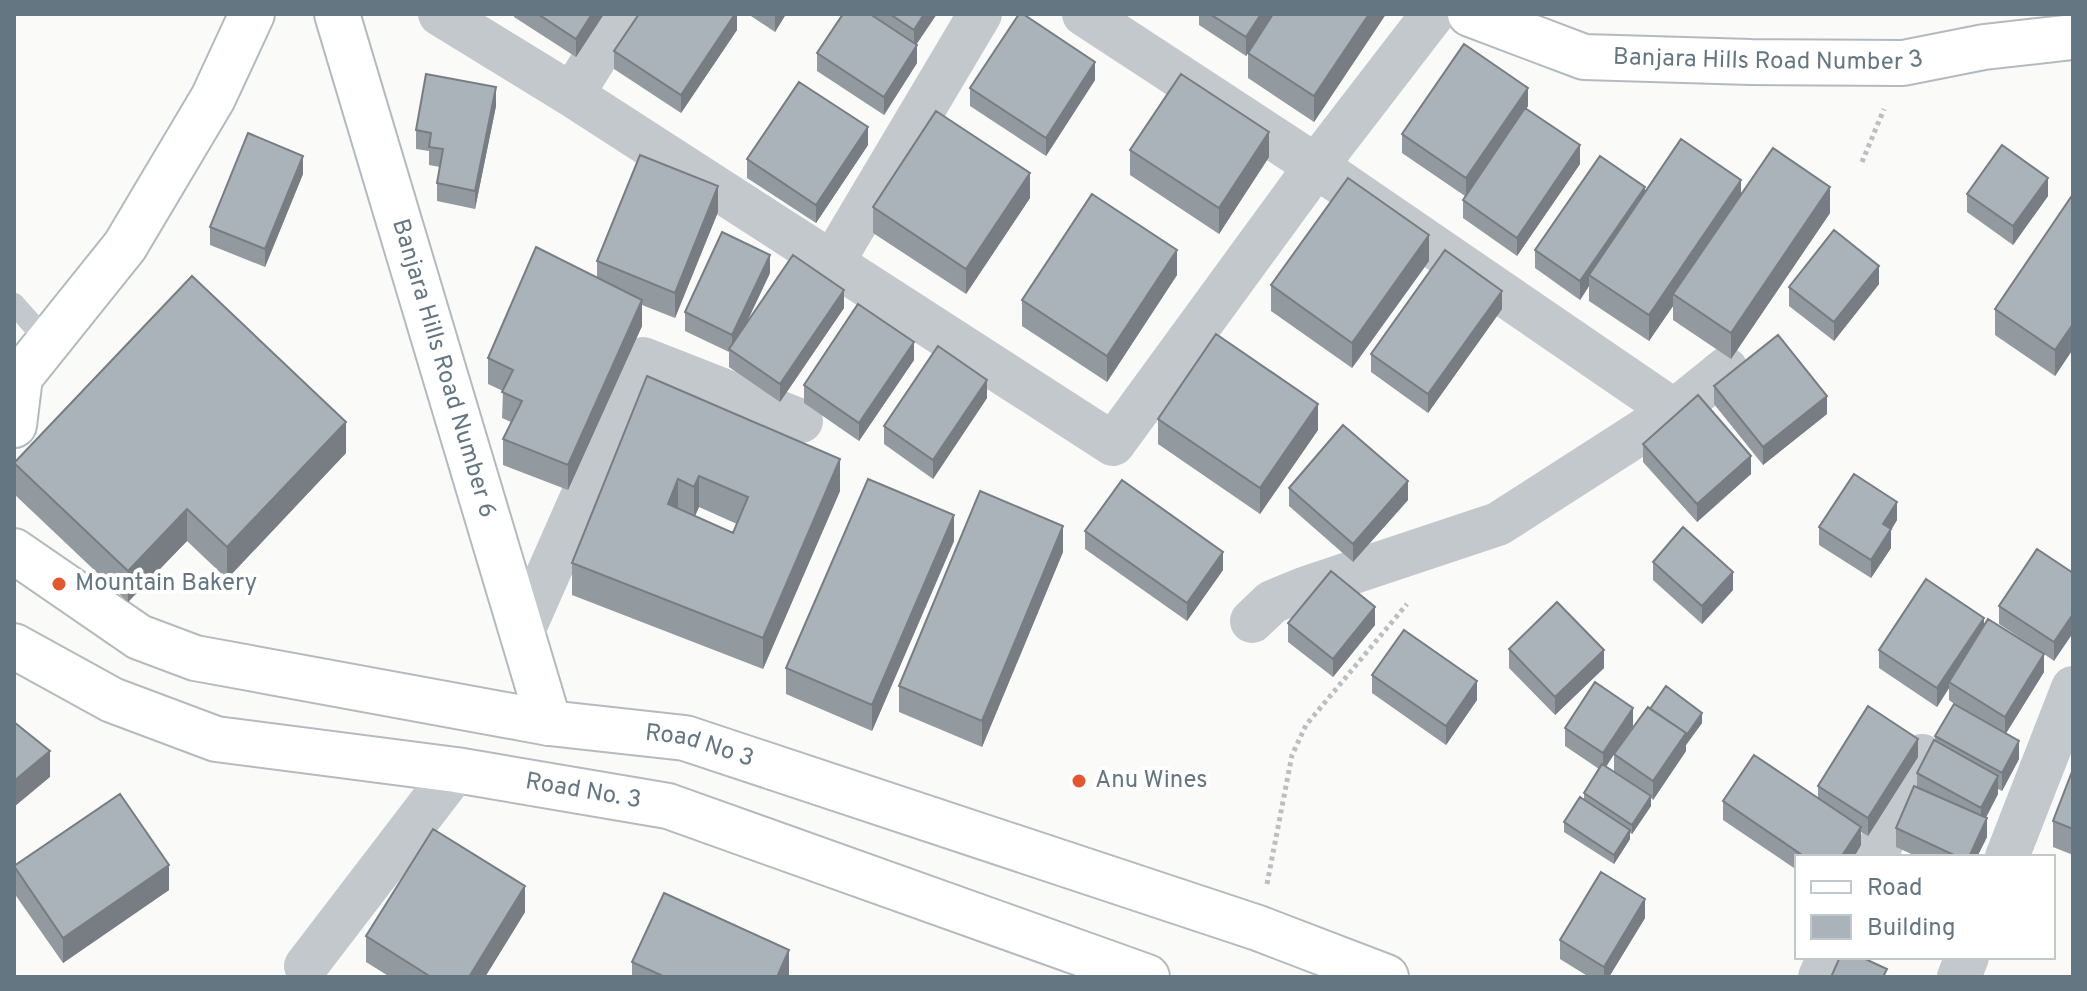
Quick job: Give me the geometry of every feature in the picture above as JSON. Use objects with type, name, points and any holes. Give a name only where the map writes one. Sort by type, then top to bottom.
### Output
[{"type":"main road","points":[[14,425],[17,378],[49,343],[125,246],[213,98],[252,14]]},
{"type":"main road","name":"Banjara Hills Road Number 6","points":[[337,14],[549,723]]},
{"type":"main road","name":"Banjara Hills Road Number 3","points":[[1470,14],[1584,57],[1903,63],[1984,47],[2073,37]]},
{"type":"main road","name":"Road No 3","points":[[14,551],[139,637],[195,658],[549,723],[685,738],[1258,928],[1386,977]]},
{"type":"main road","name":"Road No. 3","points":[[14,646],[112,700],[216,739],[456,770],[668,806],[1147,977]]},
{"type":"street","points":[[440,14],[572,95],[1113,444],[1316,166],[1433,14]]},
{"type":"street","points":[[572,95],[622,14]]},
{"type":"street","points":[[832,263],[980,14]]},
{"type":"street","points":[[1084,14],[1316,166],[1674,411]]},
{"type":"street","points":[[522,633],[643,359],[801,421]]},
{"type":"street","points":[[1252,621],[1272,602],[1306,588],[1498,524],[1674,411],[1726,369]]},
{"type":"street","points":[[2008,855],[2073,688]]},
{"type":"street","points":[[1876,855],[1922,756]]},
{"type":"street","points":[[306,966],[456,770]]},
{"type":"lane","points":[[14,304],[49,343]]},
{"type":"path","points":[[1862,162],[1903,63]]},
{"type":"path","points":[[1258,928],[1292,755],[1306,725],[1414,595]]},
{"type":"building","points":[[538,14],[592,14],[576,39]]},
{"type":"building","points":[[639,14],[735,14],[681,95],[614,51]]},
{"type":"building","points":[[843,14],[870,14],[917,45],[884,97],[817,53]]},
{"type":"building","points":[[890,14],[924,14],[914,30]]},
{"type":"building","points":[[1019,14],[1095,62],[1046,138],[970,88]]},
{"type":"building","points":[[1210,14],[1261,14],[1246,37]]},
{"type":"building","points":[[1273,14],[1369,14],[1314,96],[1248,53]]},
{"type":"building","points":[[1464,44],[1528,88],[1466,178],[1402,134]]},
{"type":"building","points":[[426,74],[496,87],[475,191],[437,183],[443,149],[429,147],[431,133],[416,130]]},
{"type":"building","points":[[1181,74],[1269,132],[1219,208],[1130,150]]},
{"type":"building","points":[[799,82],[868,127],[816,205],[747,159]]},
{"type":"building","points":[[1525,108],[1580,145],[1517,238],[1463,200]]},
{"type":"building","points":[[936,111],[1030,173],[966,269],[873,207]]},
{"type":"building","points":[[248,133],[303,156],[265,249],[210,227]]},
{"type":"building","points":[[1681,139],[1741,180],[1649,315],[1589,275]]},
{"type":"building","points":[[2002,145],[2048,178],[2013,226],[1967,194]]},
{"type":"building","points":[[1773,148],[1830,187],[1731,333],[1673,294]]},
{"type":"building","points":[[640,155],[718,186],[675,293],[597,261]]},
{"type":"building","points":[[1600,156],[1645,187],[1580,281],[1535,250]]},
{"type":"building","points":[[1348,178],[1429,235],[1352,343],[1271,285]]},
{"type":"building","points":[[1092,194],[1177,250],[1107,356],[1022,300]]},
{"type":"building","points":[[2073,194],[2073,324],[2055,350],[1995,309]]},
{"type":"building","points":[[1834,230],[1879,266],[1834,322],[1789,287]]},
{"type":"building","points":[[722,232],[770,255],[732,335],[685,312]]},
{"type":"building","points":[[536,247],[642,300],[568,465],[503,439],[522,401],[502,392],[513,370],[488,358]]},
{"type":"building","points":[[1445,250],[1502,291],[1428,394],[1371,354]]},
{"type":"building","points":[[793,255],[844,290],[780,384],[729,349]]},
{"type":"building","points":[[192,276],[346,422],[227,547],[187,509],[128,571],[14,463]]},
{"type":"building","points":[[858,304],[914,342],[859,423],[804,385]]},
{"type":"building","points":[[1216,334],[1318,404],[1260,488],[1158,419]]},
{"type":"building","points":[[1778,335],[1827,396],[1763,447],[1714,386]]},
{"type":"building","points":[[938,346],[987,380],[933,460],[884,426]]},
{"type":"building","points":[[647,376],[840,459],[763,638],[572,563]],"holes":[[[699,476],[748,497],[733,533],[668,504],[678,479],[694,487]]]},
{"type":"building","points":[[1698,395],[1751,456],[1697,504],[1643,444]]},
{"type":"building","points":[[1343,425],[1408,481],[1353,544],[1289,488]]},
{"type":"building","points":[[1854,474],[1897,502],[1883,524],[1891,529],[1871,560],[1819,527]]},
{"type":"building","points":[[868,479],[954,515],[872,705],[786,668]]},
{"type":"building","points":[[1122,480],[1223,552],[1187,603],[1085,531]]},
{"type":"building","points":[[980,491],[1063,526],[982,721],[899,686]]},
{"type":"building","points":[[1683,527],[1733,572],[1702,606],[1653,562]]},
{"type":"building","points":[[2037,549],[2073,573],[2073,614],[2054,642],[1999,606]]},
{"type":"building","points":[[1331,571],[1375,607],[1333,659],[1288,623]]},
{"type":"building","points":[[1926,579],[1984,618],[1937,688],[1879,650]]},
{"type":"building","points":[[1557,602],[1604,650],[1555,697],[1509,649]]},
{"type":"building","points":[[1988,619],[2044,654],[2005,717],[1949,682]]},
{"type":"building","points":[[1404,630],[1477,681],[1446,726],[1372,675]]},
{"type":"building","points":[[1595,682],[1633,708],[1603,753],[1565,728]]},
{"type":"building","points":[[1666,686],[1702,713],[1686,736],[1686,733],[1650,709]]},
{"type":"building","points":[[1954,704],[2019,741],[2002,773],[1935,736]]},
{"type":"building","points":[[1868,706],[1918,739],[1868,818],[1818,786]]},
{"type":"building","points":[[1648,707],[1686,733],[1653,781],[1614,754]]},
{"type":"building","points":[[14,722],[50,751],[14,781]]},
{"type":"building","points":[[1934,740],[1998,776],[1981,808],[1917,773]]},
{"type":"building","points":[[1754,755],[1861,827],[1842,855],[1802,855],[1723,801]]},
{"type":"building","points":[[1602,764],[1651,796],[1632,825],[1584,793]]},
{"type":"building","points":[[2073,769],[2073,829],[2053,821]]},
{"type":"building","points":[[1914,786],[1987,818],[1970,855],[1954,855],[1896,828]]},
{"type":"building","points":[[120,794],[169,865],[63,938],[14,866]]},
{"type":"building","points":[[1580,797],[1630,830],[1614,855],[1564,822]]},
{"type":"building","points":[[433,829],[525,886],[469,977],[431,977],[366,936]]},
{"type":"building","points":[[1601,872],[1645,899],[1604,967],[1560,940]]},
{"type":"building","points":[[664,893],[789,950],[777,977],[665,977],[632,962]]},
{"type":"building","points":[[1839,959],[1865,959],[1887,969],[1883,977],[1831,977]]},
{"type":"place","name":"Mountain Bakery","points":[[59,584]]},
{"type":"place","name":"Anu Wines","points":[[1079,781]]}]
